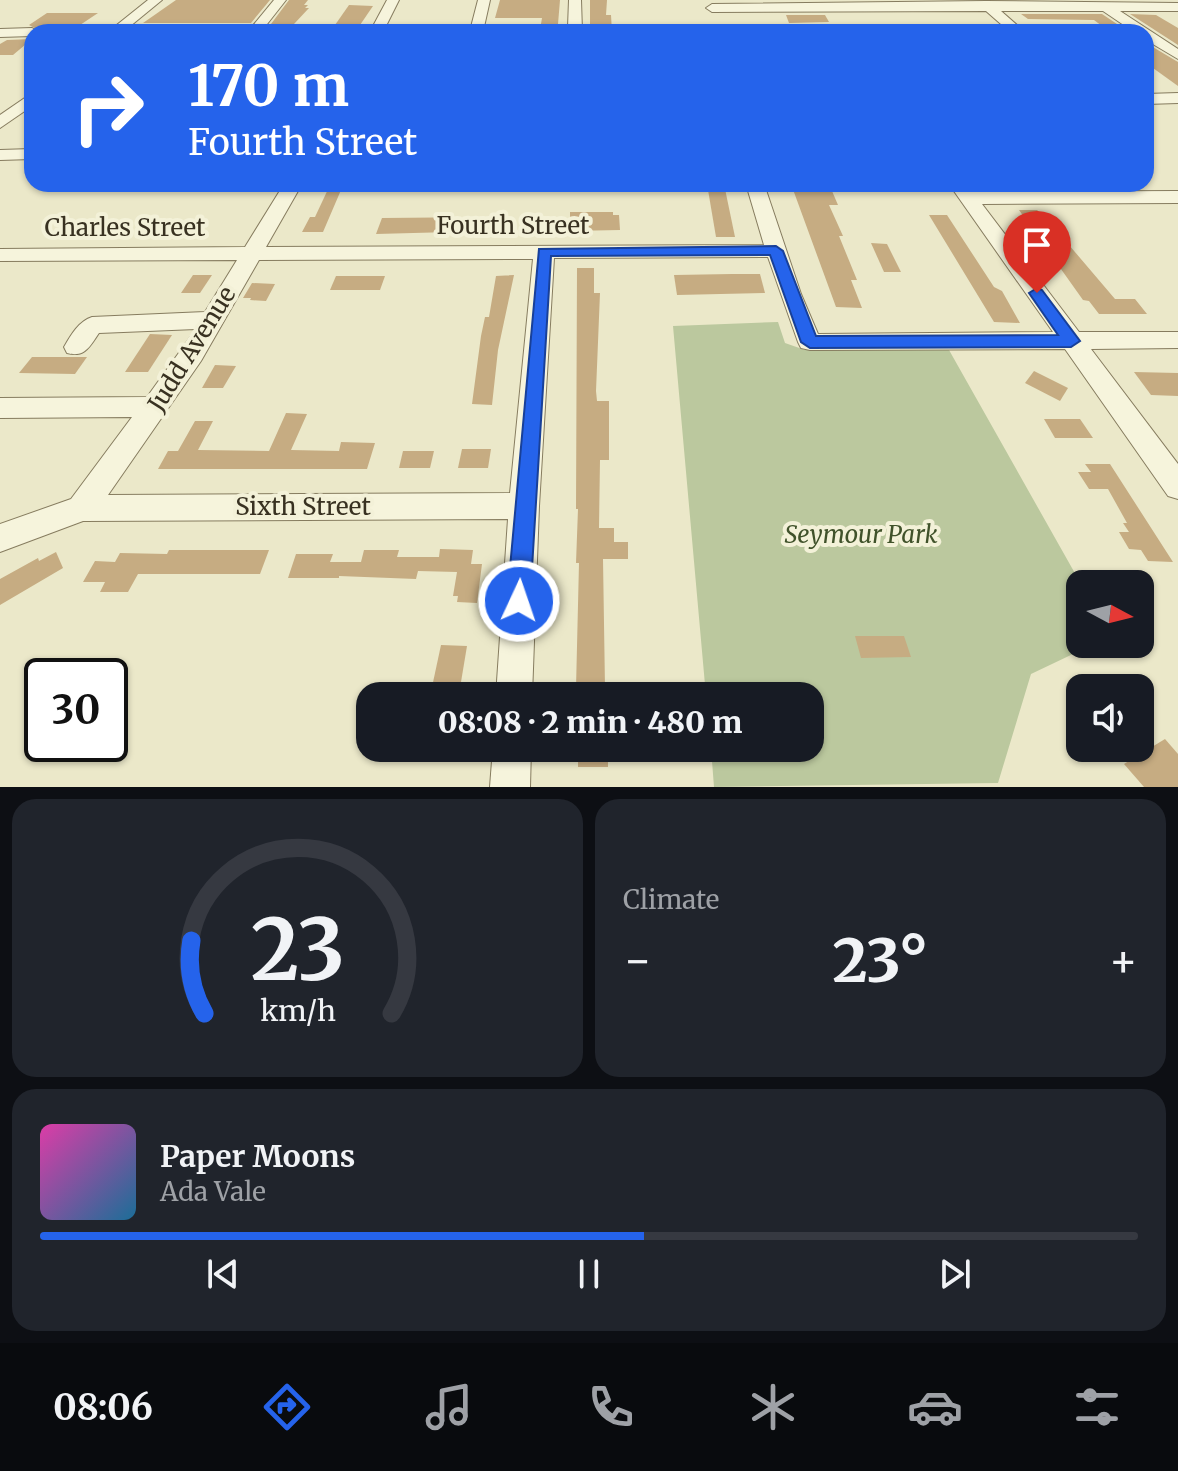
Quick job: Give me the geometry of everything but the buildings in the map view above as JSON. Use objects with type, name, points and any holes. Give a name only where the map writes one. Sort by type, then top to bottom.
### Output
[{"type":"street","points":[[125,24],[156,0]]},
{"type":"street","points":[[260,24],[280,0]]},
{"type":"street","points":[[380,24],[393,0]]},
{"type":"street","points":[[478,24],[484,0]]},
{"type":"street","points":[[574,24],[575,0]]},
{"type":"street","points":[[985,4],[1009,24]]},
{"type":"street","points":[[708,9],[985,4],[1178,7]]},
{"type":"street","points":[[1100,4],[1131,24]]},
{"type":"street","points":[[0,33],[24,32]]},
{"type":"street","points":[[1154,39],[1178,54]]},
{"type":"street","points":[[1154,99],[1178,98]]},
{"type":"street","points":[[0,123],[24,104]]},
{"type":"street","points":[[0,155],[24,154]]},
{"type":"street","name":"Judd Avenue","points":[[82,508],[157,407],[288,192]]},
{"type":"street","points":[[758,192],[810,342],[1178,340]]},
{"type":"street","points":[[964,192],[1178,487]]},
{"type":"street","points":[[999,192],[1178,197]]},
{"type":"street","name":"Fourth Street","points":[[250,254],[776,251]]},
{"type":"street","points":[[515,682],[524,506],[544,252]]},
{"type":"street","name":"Charles Street","points":[[0,255],[250,254]]},
{"type":"street","points":[[76,347],[92,325],[212,320]]},
{"type":"street","points":[[0,408],[157,407]]},
{"type":"street","name":"Sixth Street","points":[[82,508],[524,506]]},
{"type":"street","points":[[0,538],[82,508]]},
{"type":"street","points":[[510,787],[511,762]]},
{"type":"green space","name":"Seymour Park","points":[[778,322],[785,343],[805,350],[949,350],[1073,570],[1066,570],[1066,657],[1031,674],[998,783],[714,787],[712,762],[824,762],[824,682],[705,682],[673,326]]},
{"type":"route","points":[[519,601],[544,252],[776,251],[810,342],[1071,341],[1037,293]]}]
